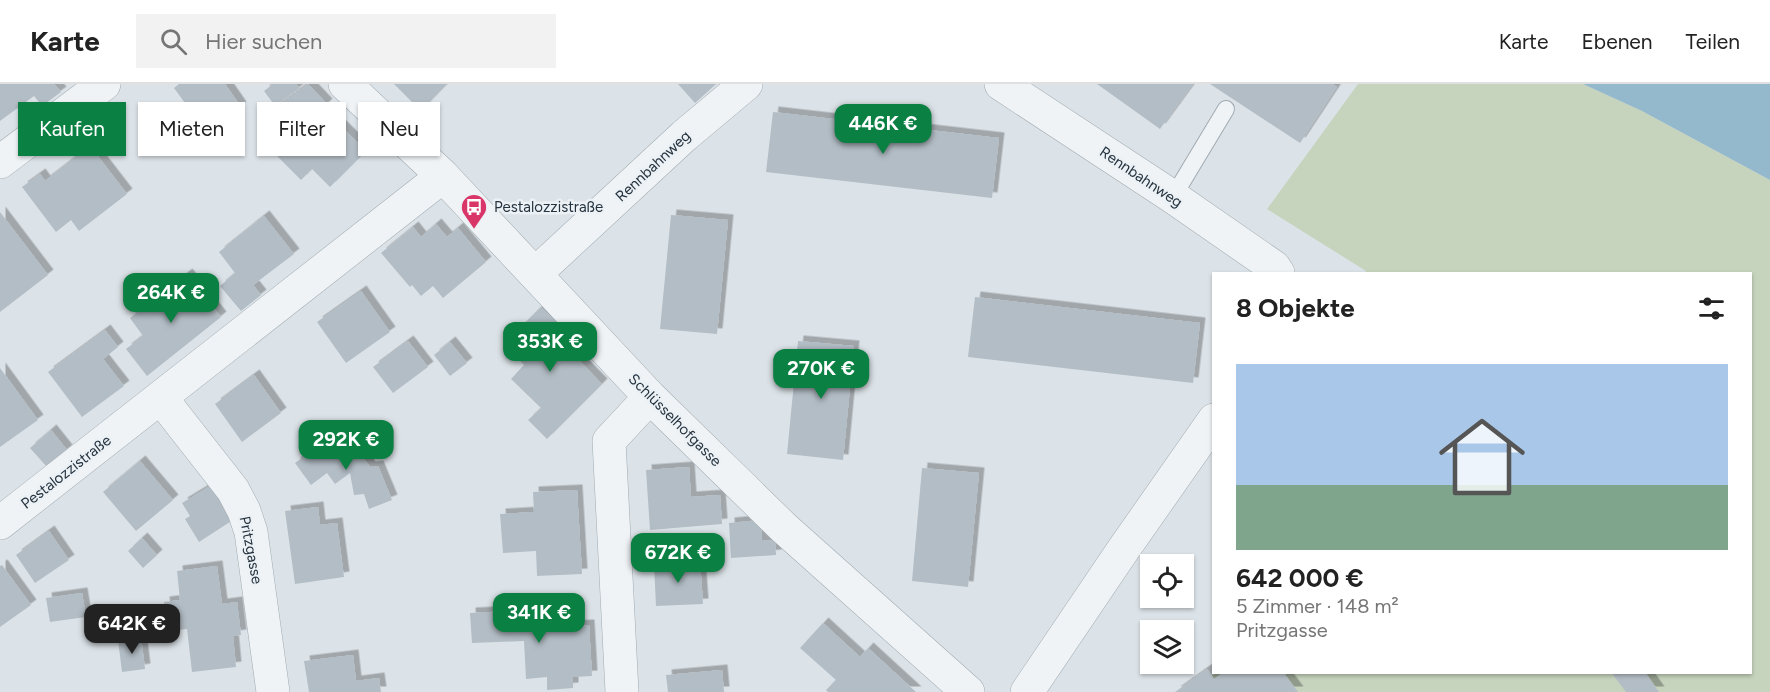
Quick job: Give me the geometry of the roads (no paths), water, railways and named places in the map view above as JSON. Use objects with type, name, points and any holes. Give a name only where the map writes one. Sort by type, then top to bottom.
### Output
[{"type":"street","points":[[0,162],[104,84]]},
{"type":"street","name":"Schlüsselhofgasse","points":[[345,84],[443,176],[650,397],[784,528],[968,692]]},
{"type":"street","name":"Rennbahnweg","points":[[535,274],[684,136],[746,84]]},
{"type":"street","name":"Rennbahnweg","points":[[1001,84],[1173,197],[1274,267],[1277,272]]},
{"type":"street","name":"Pestalozzistraße","points":[[0,524],[443,176]]},
{"type":"street","points":[[622,692],[609,441],[650,397]]},
{"type":"street","name":"Pritzgasse","points":[[161,398],[233,489],[244,511],[251,532],[273,692]]},
{"type":"street","points":[[1027,692],[1212,423]]},
{"type":"lane","points":[[1173,197],[1226,109]]},
{"type":"water","points":[[1583,84],[1770,84],[1770,180],[1642,111]]},
{"type":"place","name":"Pestalozzistraße","points":[[474,230]]}]
